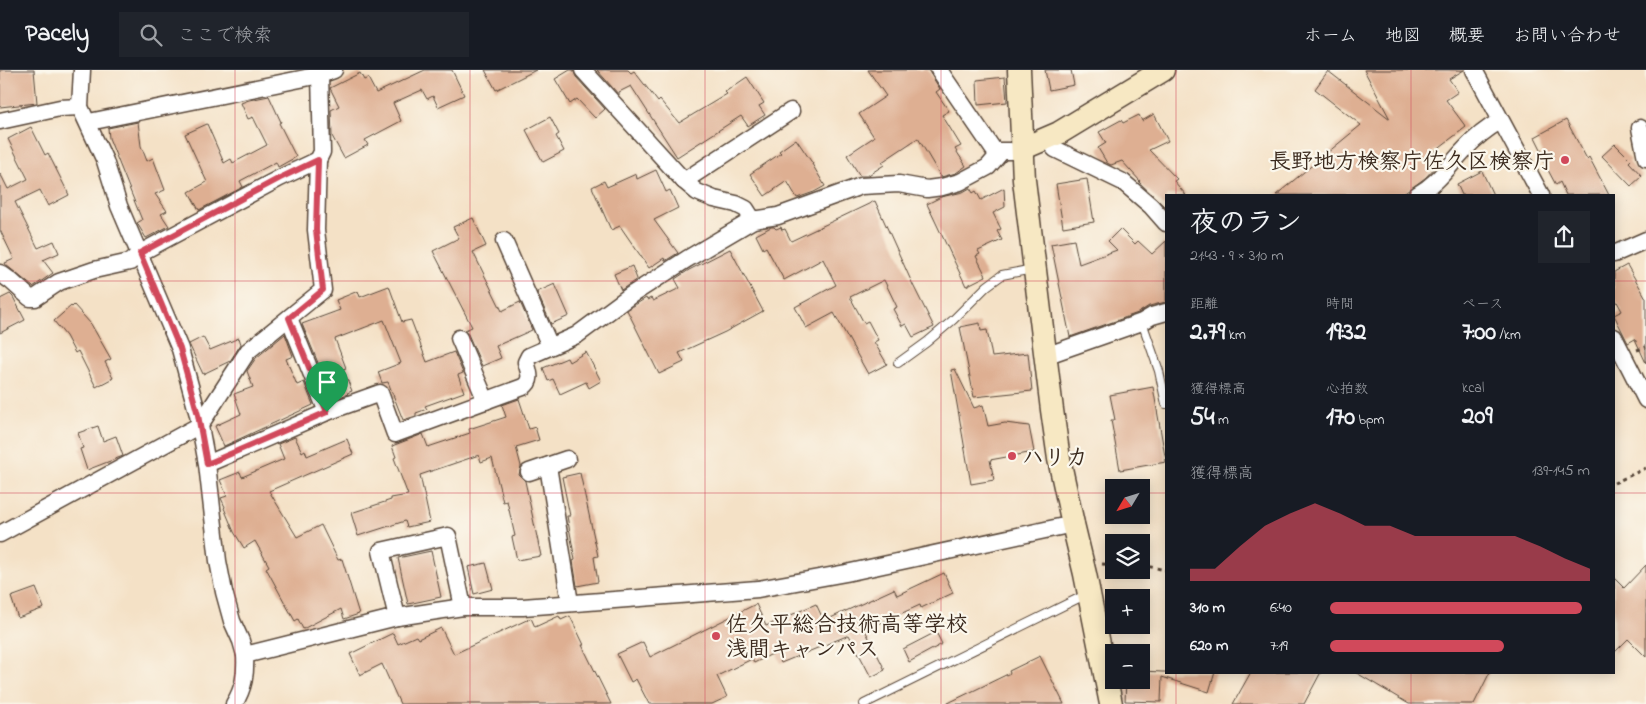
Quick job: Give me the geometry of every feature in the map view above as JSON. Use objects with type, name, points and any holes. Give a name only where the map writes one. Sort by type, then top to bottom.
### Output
[{"type":"street","points":[[82,70],[80,107],[89,122],[105,161],[119,206],[180,349],[200,425],[207,464],[218,561],[224,592],[232,621],[241,640],[245,655],[246,667],[242,691],[234,704]]},
{"type":"street","points":[[583,70],[684,181],[697,192],[746,209],[753,220]]},
{"type":"street","points":[[939,70],[992,149],[1001,152],[1024,148],[1046,139],[1071,126],[1163,70]]},
{"type":"street","points":[[1019,70],[1024,180],[1044,356],[1060,459],[1073,524],[1086,574],[1088,593],[1111,704]]},
{"type":"street","points":[[1474,70],[1540,194]]},
{"type":"street","points":[[0,534],[200,425],[248,351],[323,290],[316,230],[318,160],[322,152],[327,72],[89,122]]},
{"type":"street","points":[[0,121],[60,108],[80,107]]},
{"type":"street","points":[[684,181],[791,111]]},
{"type":"street","points":[[1425,193],[1482,132],[1500,121]]},
{"type":"street","points":[[1640,128],[1646,158]]},
{"type":"street","points":[[1046,139],[1056,149],[1123,182],[1151,206],[1165,222]]},
{"type":"street","points":[[207,464],[327,412],[380,393],[394,434],[486,401],[526,385],[530,377],[527,358],[577,335],[631,295],[753,220],[778,216],[861,186],[899,184],[927,189],[942,187],[960,182],[988,167],[1001,152]]},
{"type":"street","points":[[0,274],[30,298],[35,298],[59,282],[94,270],[130,262],[140,253],[280,178],[318,160]]},
{"type":"street","points":[[504,240],[550,346]]},
{"type":"street","points":[[1615,254],[1646,240]]},
{"type":"street","points":[[1044,356],[1165,312]]},
{"type":"street","points":[[289,318],[327,412]]},
{"type":"street","points":[[459,338],[486,401]]},
{"type":"street","points":[[1615,339],[1646,400]]},
{"type":"street","points":[[529,472],[566,459]]},
{"type":"street","points":[[548,466],[570,604]]},
{"type":"street","points":[[245,655],[398,617],[463,607],[570,604],[758,589],[838,575],[1073,524]]},
{"type":"street","points":[[398,617],[381,551],[448,536],[463,607]]},
{"type":"lane","points":[[898,363],[927,342],[953,320],[987,286],[1002,275],[1034,269]]},
{"type":"lane","points":[[1142,322],[1159,370],[1165,399]]},
{"type":"lane","points":[[864,704],[1088,593]]},
{"type":"path","points":[[1615,483],[1646,468]]},
{"type":"path","points":[[1150,567],[1165,570]]},
{"type":"building","points":[[0,70],[34,70],[37,103],[0,107]]},
{"type":"building","points":[[425,70],[452,70],[464,95],[438,107],[433,96],[427,99],[422,90],[393,103],[401,121],[365,140],[368,145],[344,158],[332,136],[331,110],[339,106],[330,88],[360,73],[364,80],[368,78],[376,93]]},
{"type":"building","points":[[485,70],[536,70],[496,90]]},
{"type":"building","points":[[573,70],[576,77],[605,109],[595,118],[577,99],[570,104],[555,79]]},
{"type":"building","points":[[597,70],[628,70],[631,73],[634,71],[658,102],[660,100],[679,123],[727,94],[725,92],[747,77],[764,103],[759,106],[765,115],[748,126],[741,116],[677,157],[631,86],[619,92],[619,95]]},
{"type":"building","points":[[868,70],[928,70],[940,89],[936,92],[949,111],[942,115],[961,146],[955,149],[966,166],[956,173],[941,177],[918,138],[882,162],[884,165],[867,176],[860,176],[847,155],[874,137],[859,114],[886,96]]},
{"type":"building","points":[[1045,70],[1071,70],[1074,85],[1049,90]]},
{"type":"building","points":[[1364,70],[1464,70],[1449,79],[1458,92],[1446,100],[1466,127],[1432,153],[1440,162],[1425,178],[1403,194],[1277,194],[1361,125],[1315,89],[1328,71],[1390,119]]},
{"type":"building","points":[[1005,77],[1007,102],[978,105],[977,80]]},
{"type":"building","points":[[269,96],[281,122],[279,123],[296,157],[278,167],[276,162],[240,181],[243,187],[199,210],[189,192],[207,182],[185,134],[207,124],[224,163],[231,159],[233,163],[267,145],[253,117],[248,119],[241,103]]},
{"type":"building","points":[[1154,114],[1168,141],[1149,150],[1177,179],[1174,181],[1185,194],[1165,194],[1165,207],[1139,182],[1122,161],[1111,165],[1107,163],[1098,148],[1106,143],[1099,132],[1121,120],[1123,123],[1139,115],[1142,121]]},
{"type":"building","points":[[550,117],[559,134],[556,136],[564,151],[543,162],[526,130]]},
{"type":"building","name":"長野地方検察庁佐久区検察庁","points":[[1566,120],[1587,159],[1589,157],[1608,194],[1566,194],[1560,182],[1556,185],[1540,155],[1543,153],[1535,137]]},
{"type":"building","points":[[138,122],[141,146],[147,161],[153,158],[165,190],[155,194],[167,211],[161,214],[169,226],[146,238],[137,223],[142,220],[109,138],[108,128]]},
{"type":"building","points":[[31,127],[45,155],[48,153],[69,195],[48,206],[40,190],[15,202],[38,248],[54,241],[59,253],[43,260],[53,273],[33,287],[6,265],[5,263],[14,259],[0,230],[0,173],[8,189],[28,179],[8,139]]},
{"type":"building","points":[[796,139],[825,186],[797,198],[787,181],[765,196],[750,174],[781,153],[779,151]]},
{"type":"building","points":[[1615,144],[1631,160],[1629,162],[1642,176],[1631,186],[1602,156]]},
{"type":"building","points":[[656,170],[666,192],[670,190],[678,208],[654,220],[678,253],[665,261],[664,258],[649,268],[620,226],[611,230],[592,187],[604,181],[607,187],[636,174],[637,179]]},
{"type":"building","points":[[1482,171],[1493,194],[1462,194],[1457,184]]},
{"type":"building","points":[[1087,179],[1094,222],[1063,227],[1056,184]]},
{"type":"building","points":[[970,188],[973,193],[976,191],[981,200],[1004,188],[1005,207],[993,213],[1001,229],[997,231],[1002,240],[978,251],[980,254],[976,256],[986,276],[966,286],[927,204],[941,197],[963,192]]},
{"type":"building","points":[[875,201],[934,327],[913,337],[906,324],[902,326],[893,309],[897,307],[884,280],[850,297],[864,323],[868,321],[878,340],[874,342],[887,364],[868,374],[834,313],[806,328],[795,307],[836,285],[823,259],[784,280],[766,247],[763,249],[756,235],[771,227],[776,229],[781,227],[782,230],[785,229],[791,241]]},
{"type":"building","points":[[473,218],[486,246],[473,252],[502,311],[520,302],[532,330],[496,346],[501,358],[482,366],[465,330],[472,327],[433,251],[459,238],[453,227]]},
{"type":"building","points":[[1120,229],[1135,244],[1138,241],[1152,254],[1165,242],[1165,302],[1149,306],[1138,313],[1070,337],[1051,244],[1074,240],[1079,264],[1117,250],[1108,241]]},
{"type":"building","points":[[730,249],[763,311],[725,332],[679,353],[684,362],[659,374],[627,310],[646,298],[647,300],[651,298],[653,301],[680,288],[675,279]]},
{"type":"building","points":[[1627,265],[1646,298],[1646,363],[1635,339],[1628,343],[1615,317],[1615,314],[1622,311],[1615,298],[1615,271]]},
{"type":"building","points":[[632,266],[637,279],[621,290],[614,274]]},
{"type":"building","points":[[555,284],[569,316],[551,324],[537,292]]},
{"type":"building","points":[[389,286],[402,322],[411,320],[427,362],[454,352],[463,373],[458,375],[464,392],[425,406],[427,409],[416,413],[416,416],[403,420],[388,382],[382,383],[378,372],[401,363],[384,320],[335,339],[346,368],[343,369],[352,391],[333,399],[302,324],[340,310],[336,300],[358,291],[360,297]]},
{"type":"building","points":[[10,294],[25,320],[0,333],[0,299]]},
{"type":"building","points":[[74,305],[91,324],[111,359],[105,362],[113,378],[96,387],[78,351],[75,353],[66,336],[54,321]]},
{"type":"building","points":[[980,323],[981,331],[987,330],[992,357],[1028,353],[1032,391],[974,397],[960,327]]},
{"type":"building","points":[[285,334],[293,356],[286,359],[297,385],[304,382],[313,405],[224,446],[215,426],[241,414],[234,394],[253,387],[247,371],[256,358]]},
{"type":"building","points":[[203,337],[210,350],[239,338],[241,344],[230,361],[203,374],[189,344]]},
{"type":"building","points":[[586,352],[601,381],[589,388],[586,382],[560,394],[553,379],[548,381],[543,368],[567,358],[569,362]]},
{"type":"building","points":[[955,369],[974,408],[983,405],[988,426],[1005,423],[1029,426],[1034,452],[990,460],[994,480],[971,484],[951,370]]},
{"type":"building","points":[[1153,387],[1165,462],[1120,470],[1111,420],[1115,420],[1110,395]]},
{"type":"building","points":[[519,399],[529,429],[535,427],[539,440],[516,447],[521,466],[519,475],[525,481],[541,556],[517,560],[512,537],[515,536],[507,501],[503,502],[492,458],[481,462],[479,455],[420,475],[430,522],[407,527],[405,521],[358,536],[351,513],[391,500],[391,498],[408,495],[394,458],[396,457],[392,446],[423,434],[428,447],[470,433],[469,429],[506,417],[502,405]]},
{"type":"building","points":[[98,426],[103,441],[116,436],[123,456],[87,470],[80,449],[83,448],[78,433]]},
{"type":"building","points":[[295,437],[302,452],[305,450],[307,456],[347,439],[353,454],[269,491],[297,537],[321,525],[338,560],[342,559],[359,614],[344,619],[341,609],[303,629],[298,619],[295,621],[286,605],[266,568],[269,566],[255,541],[244,548],[234,532],[221,498],[227,496],[220,480],[240,472],[242,477],[284,459],[278,444]]},
{"type":"building","points":[[580,473],[598,556],[594,557],[598,582],[577,586],[573,561],[575,560],[567,516],[570,516],[562,477]]},
{"type":"building","points":[[431,551],[441,597],[408,604],[398,558]]},
{"type":"building","points":[[486,563],[493,589],[474,594],[468,567]]},
{"type":"building","points":[[1646,565],[1646,657],[1628,639],[1615,652],[1615,579],[1624,588]]},
{"type":"building","points":[[944,573],[953,593],[921,608],[920,605],[865,630],[885,670],[871,677],[849,635],[781,663],[776,652],[754,663],[752,659],[717,676],[727,697],[712,704],[649,704],[636,679],[631,682],[617,654],[643,642],[650,657],[756,604],[766,626],[816,604],[824,621],[894,589],[897,595]]},
{"type":"building","points":[[36,588],[44,608],[18,618],[11,597]]},
{"type":"building","points":[[559,616],[561,620],[570,616],[611,704],[400,704],[382,664],[360,675],[350,654],[393,633],[398,644],[416,636],[418,639],[441,628],[454,654],[531,618],[535,627]]},
{"type":"building","points":[[936,632],[942,644],[909,662],[903,649]]},
{"type":"building","points":[[1040,656],[1064,704],[946,704],[1010,673],[1009,671]]},
{"type":"building","points":[[1150,671],[1165,672],[1165,674],[1214,674],[1209,692],[1162,677],[1161,702],[1125,701],[1126,689],[1150,689]]},
{"type":"building","points":[[1250,674],[1320,674],[1304,704],[1233,704]]},
{"type":"building","points":[[1358,674],[1489,674],[1474,704],[1409,704]]},
{"type":"place","name":"長野地方検察庁佐久区検察庁","points":[[1565,160]]},
{"type":"place","name":"ハリカ","points":[[1012,456]]},
{"type":"place","name":"佐久平総合技術高等学校 浅間キャンパス","points":[[716,636]]},
{"type":"route","points":[[318,160],[316,230],[323,290],[289,318],[327,412],[207,464],[198,415],[180,349],[140,253],[280,178],[318,160]]}]
